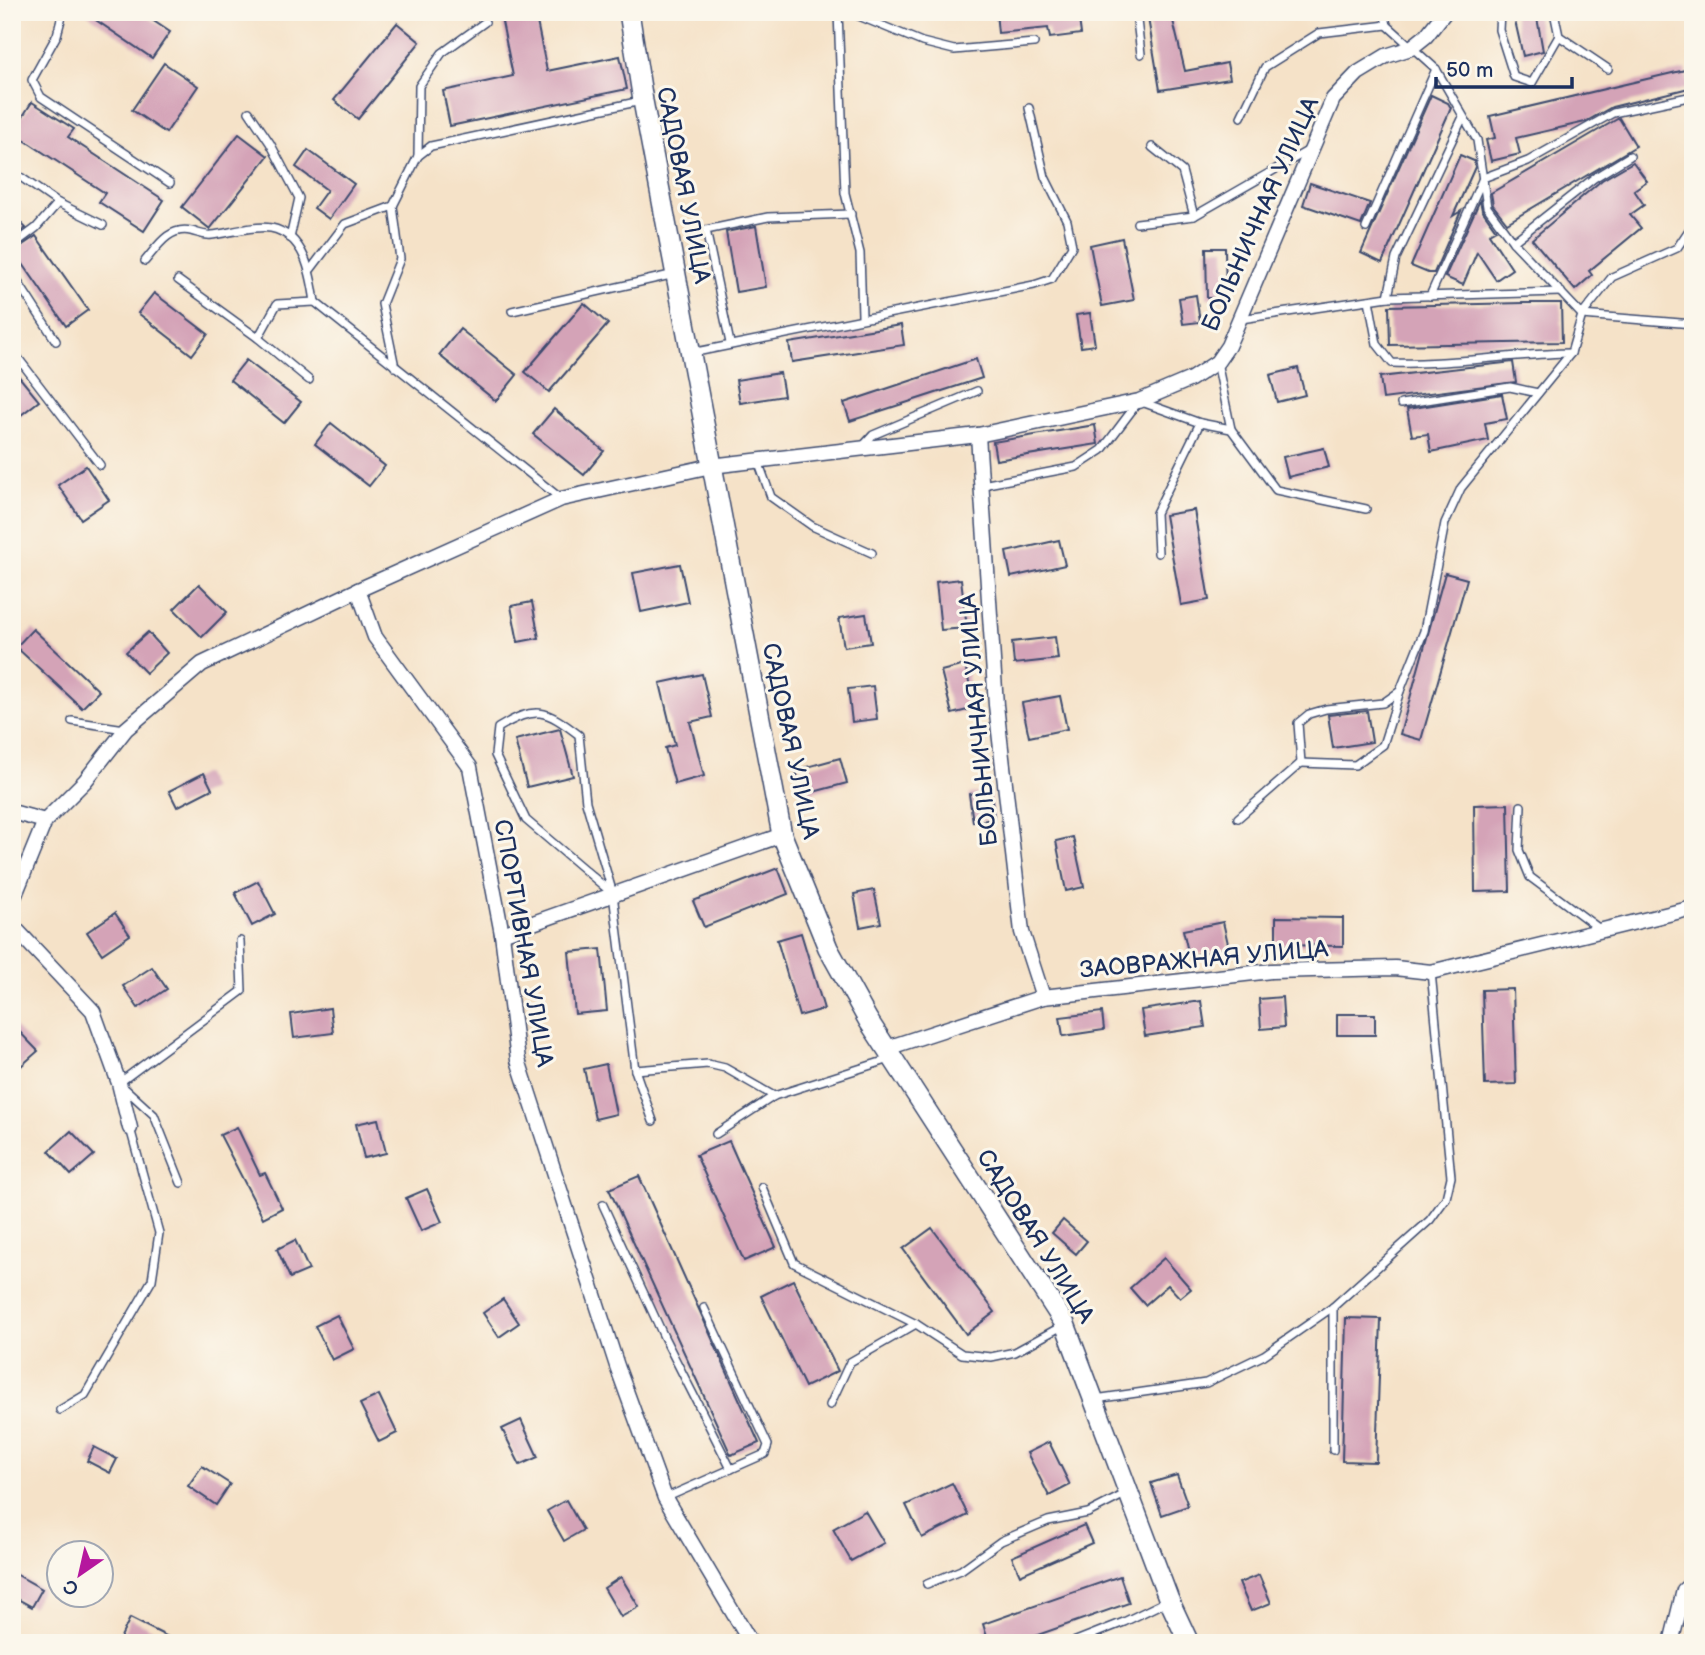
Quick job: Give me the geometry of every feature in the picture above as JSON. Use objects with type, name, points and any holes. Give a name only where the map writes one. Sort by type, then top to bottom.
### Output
[{"type":"street","name":"САДОВАЯ УЛИЦА","points":[[629,12],[643,101],[782,835],[828,948],[890,1053],[1065,1324],[1169,1600],[1189,1643]]},
{"type":"street","name":"БОЛЬНИЧНАЯ УЛИЦА","points":[[45,821],[85,781],[126,729],[202,664],[561,499],[711,466],[978,435],[1139,401],[1191,379],[1217,362],[1241,319],[1333,99],[1358,73],[1386,56],[1411,48],[1426,36],[1445,12]]},
{"type":"street","name":"БОЛЬНИЧНАЯ УЛИЦА","points":[[978,435],[996,705],[1022,932],[1043,997]]},
{"type":"street","name":"СПОРТИВНАЯ УЛИЦА","points":[[358,590],[375,637],[470,767],[502,934],[518,1060],[617,1366],[665,1498],[751,1643]]},
{"type":"street","points":[[12,812],[45,821],[12,902]]},
{"type":"street","points":[[502,934],[782,835]]},
{"type":"street","name":"ЗАОВРАЖНАЯ УЛИЦА","points":[[890,1053],[1043,997],[1271,971],[1395,968],[1431,972],[1693,908]]},
{"type":"street","points":[[12,925],[93,1011],[119,1083],[131,1128]]},
{"type":"street","points":[[1671,1643],[1684,1590],[1693,1582]]},
{"type":"lane","points":[[63,12],[57,35],[32,80],[41,97],[170,183]]},
{"type":"lane","points":[[838,12],[845,193],[860,253],[862,316]]},
{"type":"lane","points":[[849,12],[922,42],[954,50],[1034,43]]},
{"type":"lane","points":[[1136,12],[1141,54]]},
{"type":"lane","points":[[1384,12],[1387,25],[1436,69],[1477,140],[1487,207],[1513,242],[1582,315],[1693,324]]},
{"type":"lane","points":[[1500,12],[1499,30],[1514,77],[1532,83],[1559,36],[1554,12]]},
{"type":"lane","points":[[396,367],[382,304],[400,259],[393,206],[418,156],[419,86],[442,52],[485,22]]},
{"type":"lane","points":[[1241,117],[1265,67],[1276,60],[1319,33],[1387,25]]},
{"type":"lane","points":[[1559,36],[1608,69]]},
{"type":"lane","points":[[1366,228],[1436,69]]},
{"type":"lane","points":[[1430,296],[1483,178],[1528,161],[1614,113],[1693,96]]},
{"type":"lane","points":[[418,156],[431,146],[643,101]]},
{"type":"lane","points":[[690,353],[862,316],[1034,285],[1052,279],[1072,246],[1067,221],[1045,177],[1029,107]]},
{"type":"lane","points":[[248,112],[270,143],[299,198],[290,238]]},
{"type":"lane","points":[[1388,297],[1396,258],[1464,117]]},
{"type":"lane","points":[[1152,146],[1182,171],[1194,216]]},
{"type":"lane","points":[[1137,223],[1194,216],[1313,147]]},
{"type":"lane","points":[[1513,242],[1594,178],[1630,156]]},
{"type":"lane","points":[[12,171],[58,203],[103,225]]},
{"type":"lane","points":[[12,246],[36,228],[58,203]]},
{"type":"lane","points":[[311,269],[345,224],[393,206]]},
{"type":"lane","points":[[730,344],[706,230],[768,217],[850,215]]},
{"type":"lane","points":[[1238,818],[1301,763],[1355,765],[1383,745],[1400,691],[1424,631],[1445,523],[1461,488],[1491,456],[1571,353],[1582,315],[1612,277],[1677,248],[1693,224]]},
{"type":"lane","points":[[145,261],[169,233],[189,230],[204,236],[271,228],[290,238],[304,255],[311,269],[315,302]]},
{"type":"lane","points":[[12,273],[56,341]]},
{"type":"lane","points":[[512,311],[676,274]]},
{"type":"lane","points":[[178,281],[258,338],[309,380]]},
{"type":"lane","points":[[1241,319],[1388,297],[1561,292]]},
{"type":"lane","points":[[1369,300],[1377,344],[1392,363],[1436,365],[1515,354],[1571,353]]},
{"type":"lane","points":[[258,338],[276,304],[315,302],[561,499]]},
{"type":"lane","points":[[12,350],[100,465]]},
{"type":"lane","points":[[1217,362],[1231,429],[1276,490],[1366,509]]},
{"type":"lane","points":[[1401,404],[1510,387],[1538,393]]},
{"type":"lane","points":[[862,448],[873,435],[977,391]]},
{"type":"lane","points":[[982,485],[1076,467],[1101,450],[1139,401],[1200,423],[1231,429]]},
{"type":"lane","points":[[1158,553],[1156,513],[1200,423]]},
{"type":"lane","points":[[758,461],[771,497],[812,526],[872,553]]},
{"type":"lane","points":[[1301,763],[1298,723],[1309,714],[1326,709],[1383,703],[1400,691]]},
{"type":"lane","points":[[613,894],[526,820],[495,755],[498,727],[523,713],[552,714],[579,735],[586,802],[613,894],[635,1070],[653,1121]]},
{"type":"lane","points":[[72,720],[126,729]]},
{"type":"lane","points":[[1521,806],[1519,850],[1530,877],[1601,931]]},
{"type":"lane","points":[[181,1183],[155,1115],[119,1083],[242,991],[240,941]]},
{"type":"lane","points":[[1095,1399],[1206,1383],[1264,1355],[1333,1307],[1430,1220],[1449,1189],[1451,1177],[1431,972]]},
{"type":"lane","points":[[716,1134],[774,1096],[890,1053]]},
{"type":"lane","points":[[635,1070],[716,1066],[725,1068],[774,1096]]},
{"type":"lane","points":[[60,1410],[85,1395],[152,1280],[159,1233],[131,1128]]},
{"type":"lane","points":[[762,1186],[794,1263],[916,1324],[962,1354],[991,1357],[1015,1352],[1065,1324]]},
{"type":"lane","points":[[603,1205],[731,1469]]},
{"type":"lane","points":[[1333,1307],[1333,1450]]},
{"type":"lane","points":[[665,1498],[765,1454],[768,1444],[704,1308]]},
{"type":"lane","points":[[830,1405],[850,1362],[916,1324]]},
{"type":"lane","points":[[927,1584],[961,1570],[1001,1541],[1048,1521],[1088,1513],[1128,1493]]},
{"type":"lane","points":[[1071,1643],[1169,1600]]},
{"type":"building","points":[[84,12],[140,12],[170,32],[152,58]]},
{"type":"building","points":[[500,12],[535,12],[547,71],[620,56],[627,89],[450,126],[443,91],[513,76]]},
{"type":"building","points":[[996,12],[1078,12],[1081,34],[1050,38],[1048,28],[998,33]]},
{"type":"building","points":[[1147,12],[1171,12],[1185,71],[1227,63],[1230,79],[1160,90]]},
{"type":"building","points":[[1513,12],[1536,12],[1543,51],[1523,56]]},
{"type":"building","points":[[397,23],[420,42],[358,119],[334,100]]},
{"type":"building","points":[[164,63],[198,86],[166,133],[132,110]]},
{"type":"building","points":[[1685,70],[1689,88],[1612,107],[1585,122],[1516,138],[1520,154],[1491,161],[1486,140],[1495,138],[1490,116]]},
{"type":"building","points":[[1431,95],[1448,103],[1451,108],[1382,263],[1361,253]]},
{"type":"building","points":[[32,102],[74,129],[68,137],[164,200],[144,231],[99,202],[105,193],[12,132],[12,110],[23,116]]},
{"type":"building","points":[[1619,118],[1636,146],[1507,223],[1493,205],[1491,193]]},
{"type":"building","points":[[239,134],[268,156],[210,229],[182,207]]},
{"type":"building","points":[[308,150],[354,184],[329,219],[314,208],[327,190],[296,167]]},
{"type":"building","points":[[1460,155],[1474,161],[1475,167],[1453,216],[1461,211],[1434,273],[1428,273],[1411,266]]},
{"type":"building","points":[[1633,162],[1647,181],[1634,190],[1644,205],[1630,215],[1641,228],[1589,271],[1592,275],[1575,290],[1532,239],[1602,180]]},
{"type":"building","points":[[1310,183],[1370,203],[1361,225],[1303,205]]},
{"type":"building","points":[[1480,200],[1482,210],[1496,230],[1489,234],[1512,269],[1496,280],[1477,252],[1463,285],[1445,277]]},
{"type":"building","points":[[12,214],[26,228],[12,238]]},
{"type":"building","points":[[756,226],[766,287],[736,292],[726,232]]},
{"type":"building","points":[[36,236],[88,310],[66,326],[14,251]]},
{"type":"building","points":[[1122,238],[1134,300],[1102,306],[1090,245]]},
{"type":"building","points":[[1206,248],[1225,248],[1226,298],[1207,298]]},
{"type":"building","points":[[154,293],[208,334],[192,355],[138,313]]},
{"type":"building","points":[[1196,295],[1200,322],[1183,324],[1179,298]]},
{"type":"building","points":[[584,303],[608,324],[549,392],[525,372]]},
{"type":"building","points":[[1561,303],[1562,342],[1390,345],[1389,306]]},
{"type":"building","points":[[1090,313],[1095,345],[1081,347],[1076,315]]},
{"type":"building","points":[[901,325],[904,345],[792,362],[789,343]]},
{"type":"building","points":[[460,329],[517,375],[496,401],[439,355]]},
{"type":"building","points":[[976,359],[982,378],[850,421],[844,403]]},
{"type":"building","points":[[246,360],[301,402],[284,423],[230,380]]},
{"type":"building","points":[[1513,362],[1516,382],[1383,399],[1380,377]]},
{"type":"building","points":[[12,368],[39,401],[12,422]]},
{"type":"building","points":[[1298,368],[1305,395],[1277,402],[1270,375]]},
{"type":"building","points":[[780,373],[784,396],[740,403],[736,380]]},
{"type":"building","points":[[1502,394],[1507,419],[1485,423],[1488,440],[1431,452],[1428,434],[1412,436],[1407,409]]},
{"type":"building","points":[[554,409],[604,451],[584,475],[533,434]]},
{"type":"building","points":[[331,423],[385,466],[369,486],[315,444]]},
{"type":"building","points":[[1095,425],[1098,444],[996,460],[993,442]]},
{"type":"building","points":[[1324,448],[1329,467],[1288,477],[1283,457]]},
{"type":"building","points":[[86,466],[109,500],[81,519],[58,485]]},
{"type":"building","points":[[1194,510],[1209,600],[1181,605],[1165,515]]},
{"type":"building","points":[[1059,540],[1065,565],[1011,577],[1006,552]]},
{"type":"building","points":[[680,564],[688,602],[641,612],[633,573]]},
{"type":"building","points":[[1445,573],[1467,579],[1421,740],[1400,734]]},
{"type":"building","points":[[961,579],[967,628],[941,630],[936,582]]},
{"type":"building","points":[[199,584],[227,612],[202,637],[174,609]]},
{"type":"building","points":[[532,602],[539,638],[518,642],[511,606]]},
{"type":"building","points":[[866,614],[871,643],[844,647],[839,618]]},
{"type":"building","points":[[33,629],[99,691],[82,708],[16,647]]},
{"type":"building","points":[[148,632],[167,653],[146,673],[126,652]]},
{"type":"building","points":[[1055,637],[1058,659],[1014,664],[1012,642]]},
{"type":"building","points":[[965,665],[975,708],[952,714],[941,671]]},
{"type":"building","points":[[702,674],[712,717],[690,722],[704,776],[675,784],[665,748],[675,745],[660,683]]},
{"type":"building","points":[[873,686],[877,719],[852,722],[848,689]]},
{"type":"building","points":[[1060,696],[1067,729],[1029,737],[1022,703]]},
{"type":"building","points":[[1367,711],[1372,742],[1333,748],[1328,715]]},
{"type":"building","points":[[560,729],[573,776],[527,787],[515,740]]},
{"type":"building","points":[[840,758],[847,783],[802,795],[796,770]]},
{"type":"building","points":[[204,773],[212,789],[177,807],[169,791]]},
{"type":"building","points":[[991,791],[994,819],[973,822],[969,794]]},
{"type":"building","points":[[1508,804],[1510,891],[1475,892],[1474,805]]},
{"type":"building","points":[[1073,837],[1084,887],[1066,891],[1056,841]]},
{"type":"building","points":[[778,868],[788,894],[704,927],[693,901]]},
{"type":"building","points":[[258,881],[275,914],[252,926],[235,893]]},
{"type":"building","points":[[874,890],[881,923],[860,927],[854,894]]},
{"type":"building","points":[[115,913],[130,935],[102,954],[87,932]]},
{"type":"building","points":[[1276,917],[1343,918],[1343,946],[1276,945]]},
{"type":"building","points":[[1223,922],[1229,948],[1189,956],[1183,930]]},
{"type":"building","points":[[801,933],[824,1009],[799,1016],[777,940]]},
{"type":"building","points":[[601,949],[607,1011],[575,1014],[569,952]]},
{"type":"building","points":[[152,967],[167,989],[138,1008],[123,986]]},
{"type":"building","points":[[1513,989],[1516,1084],[1485,1085],[1482,990]]},
{"type":"building","points":[[1282,997],[1284,1027],[1261,1029],[1259,999]]},
{"type":"building","points":[[1201,1001],[1205,1027],[1145,1036],[1141,1010]]},
{"type":"building","points":[[330,1008],[333,1033],[294,1038],[291,1014]]},
{"type":"building","points":[[1102,1012],[1104,1030],[1063,1036],[1060,1017]]},
{"type":"building","points":[[1337,1014],[1375,1014],[1375,1035],[1337,1035]]},
{"type":"building","points":[[12,1024],[38,1051],[12,1074]]},
{"type":"building","points":[[606,1064],[616,1114],[595,1119],[584,1069]]},
{"type":"building","points":[[378,1119],[386,1153],[364,1158],[356,1124]]},
{"type":"building","points":[[237,1127],[260,1175],[265,1173],[282,1208],[263,1218],[220,1135]]},
{"type":"building","points":[[71,1131],[94,1155],[71,1175],[49,1151]]},
{"type":"building","points":[[729,1141],[776,1247],[744,1261],[696,1155]]},
{"type":"building","points":[[639,1176],[759,1443],[731,1455],[609,1189]]},
{"type":"building","points":[[427,1189],[442,1222],[421,1231],[406,1198]]},
{"type":"building","points":[[1063,1220],[1087,1241],[1076,1254],[1052,1233]]},
{"type":"building","points":[[932,1228],[995,1312],[966,1334],[903,1249]]},
{"type":"building","points":[[295,1240],[309,1270],[290,1278],[277,1249]]},
{"type":"building","points":[[1164,1258],[1191,1289],[1180,1298],[1168,1285],[1145,1305],[1130,1288]]},
{"type":"building","points":[[793,1280],[838,1371],[805,1387],[761,1296]]},
{"type":"building","points":[[503,1299],[519,1323],[499,1337],[483,1313]]},
{"type":"building","points":[[337,1315],[354,1349],[332,1360],[315,1326]]},
{"type":"building","points":[[1346,1318],[1381,1319],[1376,1462],[1342,1461]]},
{"type":"building","points":[[379,1395],[397,1433],[379,1442],[360,1404]]},
{"type":"building","points":[[521,1420],[538,1457],[520,1465],[502,1429]]},
{"type":"building","points":[[1049,1442],[1070,1485],[1049,1496],[1027,1453]]},
{"type":"building","points":[[94,1447],[117,1459],[110,1473],[87,1461]]},
{"type":"building","points":[[202,1466],[230,1484],[216,1505],[188,1486]]},
{"type":"building","points":[[1177,1475],[1188,1506],[1162,1515],[1151,1483]]},
{"type":"building","points":[[952,1483],[968,1515],[922,1538],[906,1505]]},
{"type":"building","points":[[566,1500],[583,1530],[564,1541],[547,1511]]},
{"type":"building","points":[[865,1511],[884,1543],[851,1561],[833,1529]]},
{"type":"building","points":[[1084,1525],[1092,1543],[1020,1575],[1012,1557]]},
{"type":"building","points":[[12,1572],[42,1589],[32,1607],[12,1596]]},
{"type":"building","points":[[1259,1575],[1271,1603],[1251,1611],[1239,1583]]},
{"type":"building","points":[[1120,1576],[1129,1603],[1015,1643],[989,1643],[983,1624]]},
{"type":"building","points":[[621,1577],[639,1607],[621,1617],[604,1588]]},
{"type":"building","points":[[130,1618],[180,1643],[118,1643]]}]
